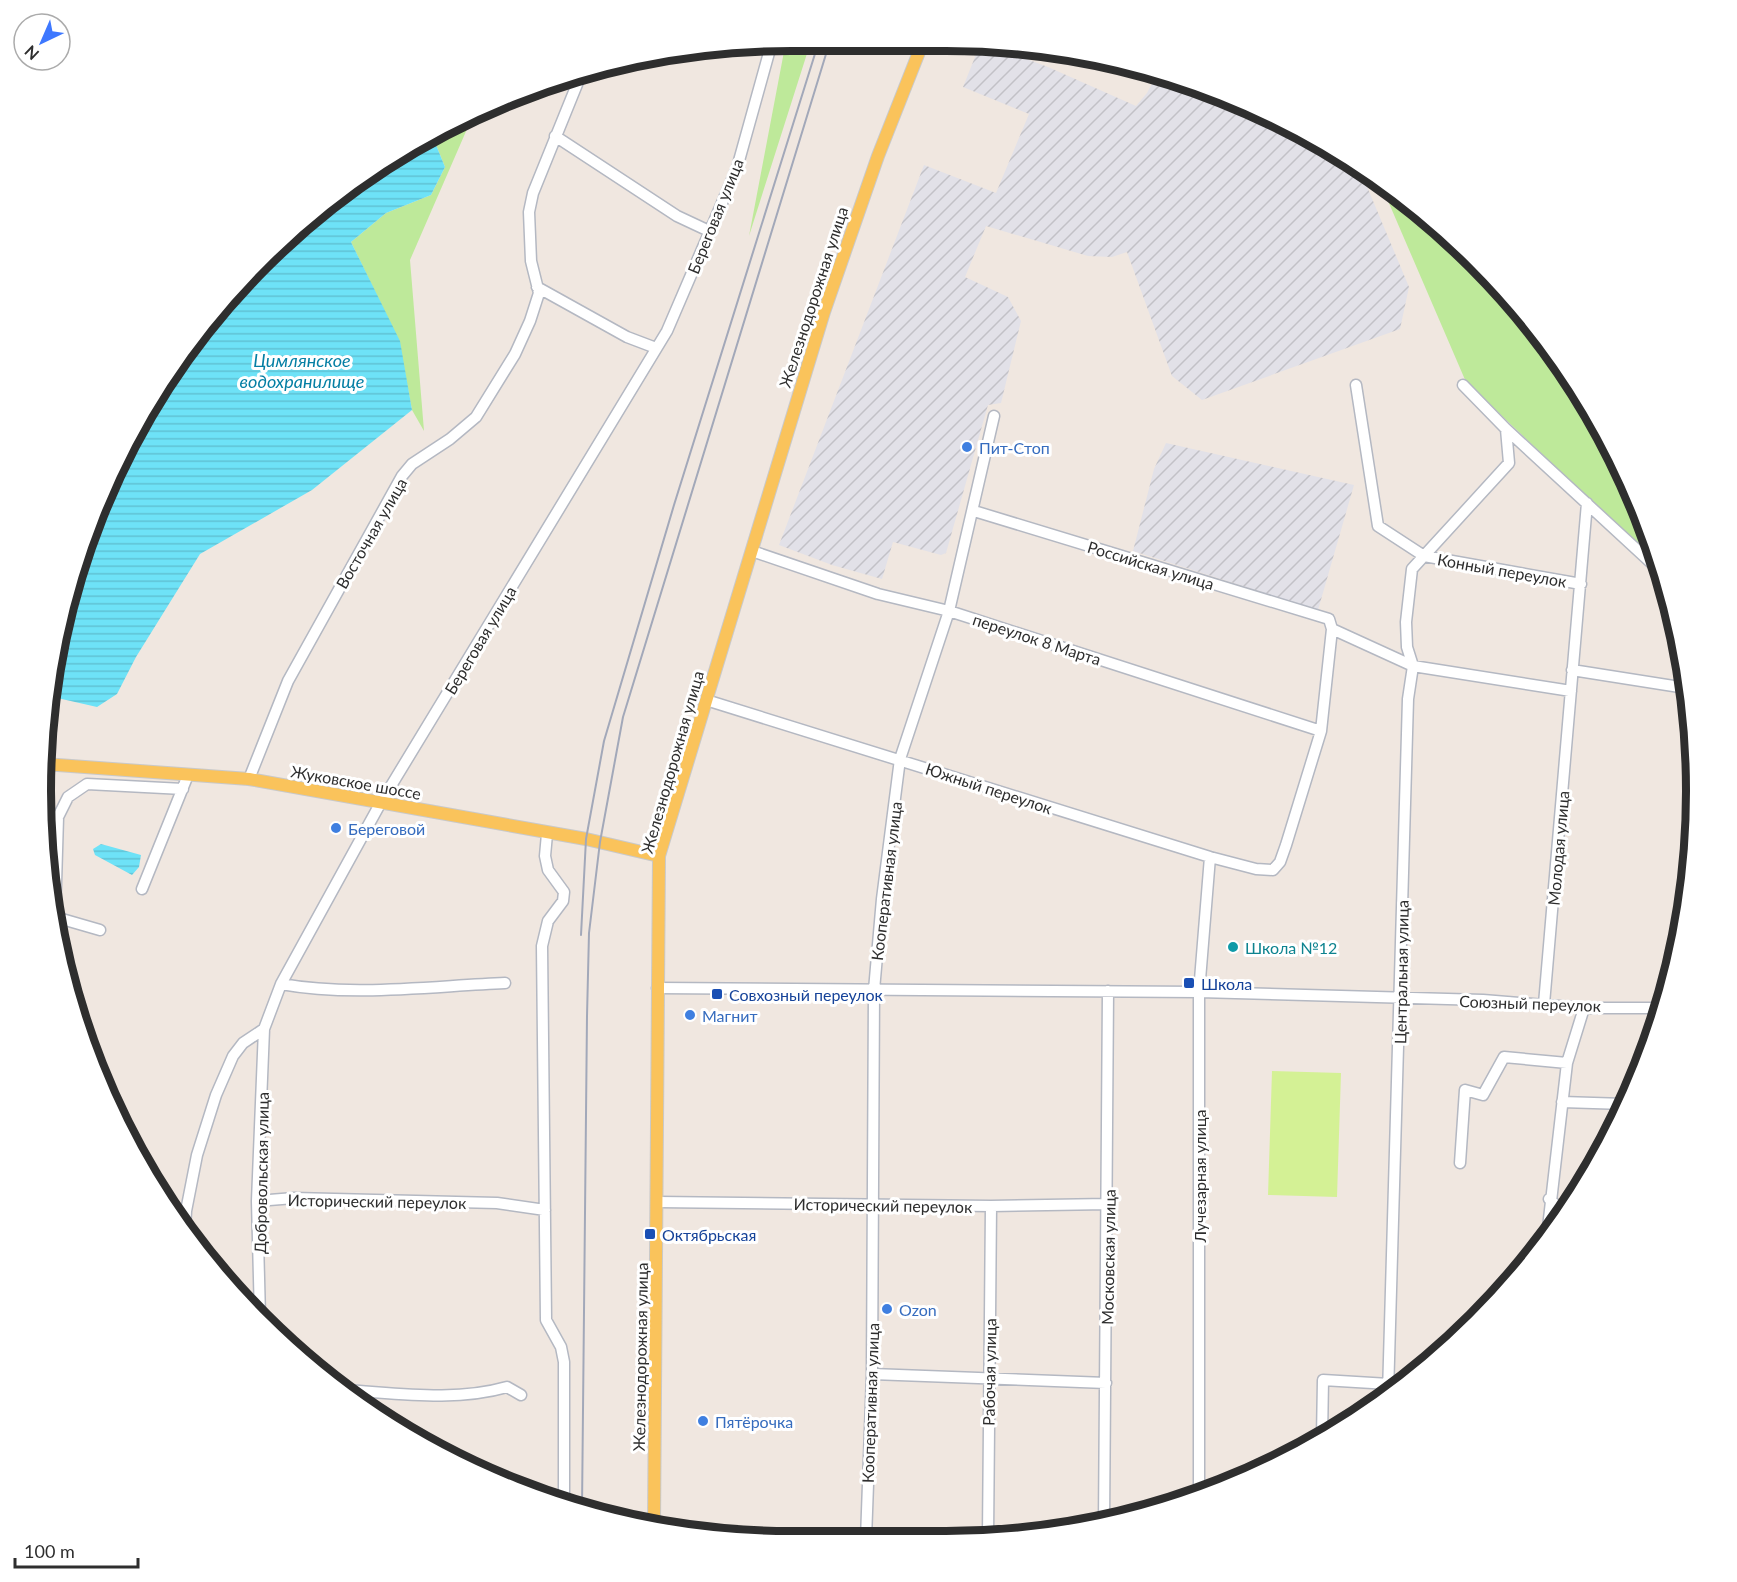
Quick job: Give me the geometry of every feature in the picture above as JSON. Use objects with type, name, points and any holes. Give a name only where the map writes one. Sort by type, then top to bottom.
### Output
[{"type":"main road","name":"Железнодорожная улица","points":[[654,1518],[659,856],[824,312],[878,156],[919,51]]},
{"type":"main road","name":"Жуковское шоссе","points":[[52,765],[249,779],[547,834],[586,839],[659,856]]},
{"type":"street","name":"Береговая улица","points":[[264,1029],[281,984],[380,804],[667,331],[736,168],[769,52]]},
{"type":"street","name":"Восточная улица","points":[[249,779],[288,681],[402,476],[412,464],[450,439],[476,417],[521,342],[539,293],[531,261],[529,212],[533,193],[578,82]]},
{"type":"street","points":[[555,136],[677,216],[709,231]]},
{"type":"street","points":[[537,287],[627,337],[656,348]]},
{"type":"street","points":[[1356,385],[1378,526],[1424,556]]},
{"type":"street","points":[[1463,385],[1506,429],[1650,561]]},
{"type":"street","name":"Кооперативная улица","points":[[866,1531],[872,1374],[874,990],[882,899],[900,759],[949,611],[974,511],[994,416]]},
{"type":"street","name":"Центральная улица","points":[[1388,1384],[1408,699],[1413,666],[1407,647],[1406,622],[1412,569],[1509,464],[1506,429]]},
{"type":"street","name":"Молодая улица","points":[[1544,1004],[1587,503]]},
{"type":"street","name":"Российская улица","points":[[974,511],[1331,624],[1413,666]]},
{"type":"street","name":"переулок 8 Марта","points":[[752,551],[878,594],[949,611],[1321,731]]},
{"type":"street","name":"Конный переулок","points":[[1424,556],[1581,584]]},
{"type":"street","points":[[1321,731],[1331,624]]},
{"type":"street","points":[[1413,666],[1571,691]]},
{"type":"street","points":[[1572,670],[1679,687]]},
{"type":"street","name":"Южный переулок","points":[[706,699],[1210,858],[1256,869],[1273,870],[1280,862],[1286,845],[1321,731]]},
{"type":"street","points":[[142,889],[188,776]]},
{"type":"street","points":[[56,878],[58,817],[68,797],[87,784],[183,789]]},
{"type":"street","points":[[547,834],[545,856],[548,870],[564,891],[563,901],[548,921],[542,946],[546,1320],[561,1347],[564,1362],[564,1495]]},
{"type":"street","name":"Лучезарная улица","points":[[1199,1486],[1199,992],[1210,858]]},
{"type":"street","points":[[62,919],[100,930]]},
{"type":"street","points":[[281,984],[299,987],[375,989],[505,983]]},
{"type":"street","points":[[657,988],[1199,992],[1400,999]]},
{"type":"street","name":"Московская улица","points":[[1104,1514],[1108,991]]},
{"type":"street","name":"Союзный переулок","points":[[1400,999],[1544,1004],[1584,1008],[1653,1008]]},
{"type":"street","points":[[1548,1220],[1567,1063],[1584,1008]]},
{"type":"street","points":[[186,1216],[197,1155],[216,1095],[233,1056],[243,1043],[264,1029]]},
{"type":"street","name":"Добровольская улица","points":[[260,1305],[257,1201],[264,1029]]},
{"type":"street","points":[[1460,1163],[1465,1090],[1483,1095],[1504,1057],[1567,1063]]},
{"type":"street","points":[[1562,1102],[1616,1104]]},
{"type":"street","name":"Исторический переулок","points":[[257,1201],[294,1198],[497,1203],[544,1210]]},
{"type":"street","points":[[1550,1199],[1558,1206]]},
{"type":"street","name":"Исторический переулок","points":[[658,1202],[992,1206],[1108,1204]]},
{"type":"street","name":"Рабочая улица","points":[[987,1529],[992,1206]]},
{"type":"street","points":[[872,1374],[1106,1383]]},
{"type":"street","points":[[1322,1428],[1323,1380],[1382,1388]]},
{"type":"street","points":[[359,1391],[416,1395],[489,1392],[507,1387],[521,1395]]},
{"type":"shaded area","points":[[977,52],[1015,55],[1136,106],[1153,81],[1184,90],[1273,127],[1316,150],[1365,182],[1409,287],[1400,329],[1202,400],[1172,376],[1127,252],[1112,257],[1088,256],[986,226],[965,277],[1008,297],[1021,321],[1001,403],[988,405],[946,553],[941,555],[893,542],[882,579],[832,565],[779,545],[924,165],[996,193],[1029,114],[963,87]]},
{"type":"shaded area","points":[[1166,443],[1354,485],[1318,610],[1133,551],[1154,469]]},
{"type":"green space","points":[[784,51],[808,51],[749,236]]},
{"type":"green space","points":[[469,125],[410,260],[424,431],[412,410],[399,341],[351,242],[386,213],[431,195],[445,167],[435,142]]},
{"type":"green space","points":[[1386,197],[1434,235],[1469,268],[1533,341],[1587,421],[1630,508],[1647,554],[1466,382]]},
{"type":"green space","points":[[1272,1071],[1341,1073],[1337,1197],[1268,1195]]},
{"type":"water","name":"Цимлянское водохранилище","points":[[435,142],[445,167],[431,195],[386,213],[351,242],[400,341],[412,410],[312,490],[200,554],[136,657],[117,694],[97,707],[57,698],[65,647],[90,553],[127,464],[150,421],[204,341],[268,268],[341,204],[380,176]]},
{"type":"water","points":[[101,844],[141,855],[139,867],[132,875],[95,855],[93,849]]},
{"type":"railway","points":[[581,935],[586,839],[604,741],[674,505],[816,51]]},
{"type":"railway","points":[[582,1501],[589,933],[600,842],[623,717],[827,51]]},
{"type":"place","name":"Пит-Стоп","points":[[967,447]]},
{"type":"place","name":"Береговой","points":[[336,828]]},
{"type":"place","name":"Школа №12","points":[[1233,947]]},
{"type":"place","name":"Школа","points":[[1189,983]]},
{"type":"place","name":"Совхозный переулок","points":[[717,994]]},
{"type":"place","name":"Магнит","points":[[690,1015]]},
{"type":"place","name":"Октябрьская","points":[[650,1234]]},
{"type":"place","name":"Ozon","points":[[887,1309]]},
{"type":"place","name":"Пятёрочка","points":[[703,1421]]}]
